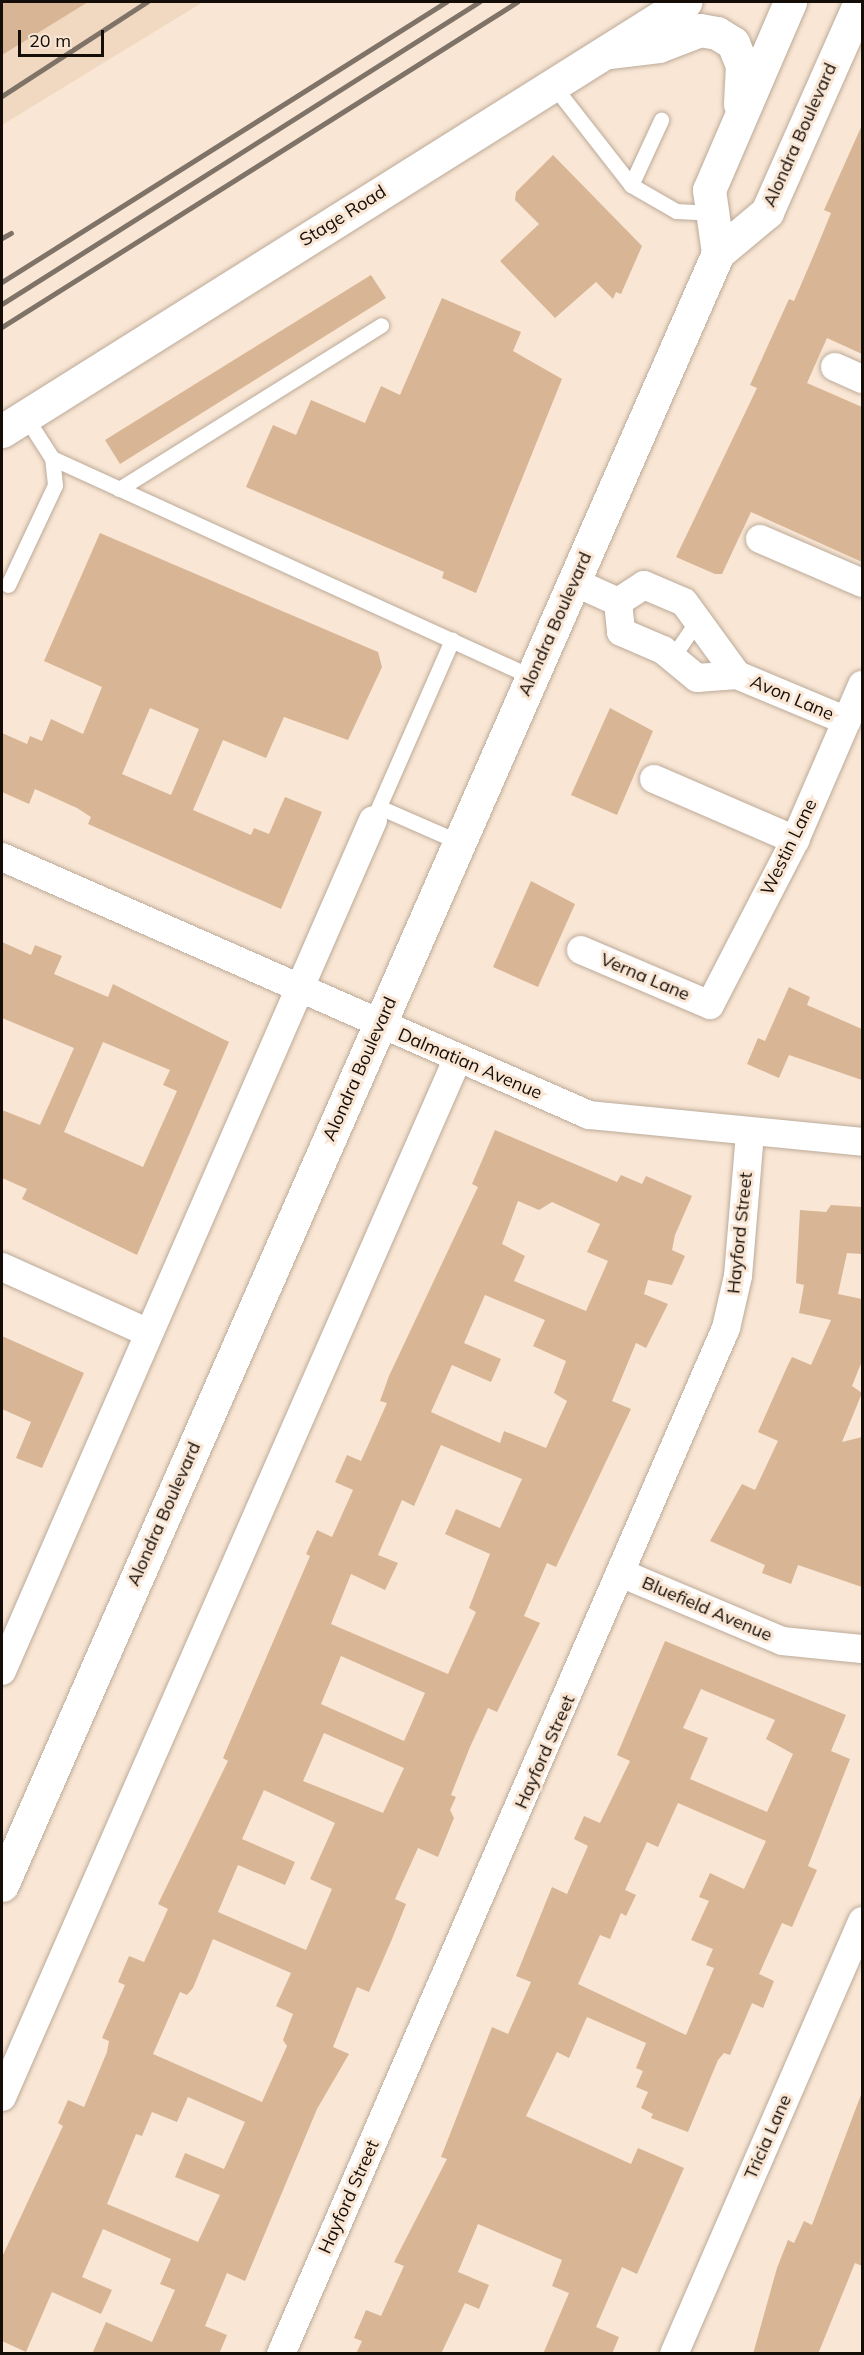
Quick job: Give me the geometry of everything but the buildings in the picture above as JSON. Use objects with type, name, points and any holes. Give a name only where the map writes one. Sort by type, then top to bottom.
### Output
[{"type":"main road","name":"Stage Road","points":[[13,423],[685,2]]},
{"type":"main road","points":[[718,253],[709,190],[790,2]]},
{"type":"main road","name":"Alondra Boulevard","points":[[2,1885],[718,253],[767,212],[857,22]]},
{"type":"main road","points":[[603,52],[659,46],[700,30],[717,33],[733,43],[742,65],[739,121]]},
{"type":"street","points":[[836,367],[862,379]]},
{"type":"street","points":[[760,539],[862,583]]},
{"type":"street","points":[[574,582],[618,602]]},
{"type":"street","name":"Avon Lane","points":[[738,675],[684,602],[644,585],[618,602],[621,632],[672,658],[697,678],[738,675],[847,721]]},
{"type":"street","name":"Westin Lane","points":[[710,1005],[795,840],[862,685]]},
{"type":"street","points":[[654,779],[795,840]]},
{"type":"street","points":[[2,1671],[376,814]]},
{"type":"street","name":"Dalmatian Avenue","points":[[2,857],[300,987],[457,1060],[589,1114],[750,1134],[862,1142]]},
{"type":"street","name":"Verna Lane","points":[[581,950],[710,1005]]},
{"type":"street","points":[[2,2097],[457,1060]]},
{"type":"street","name":"Hayford Street","points":[[281,2354],[623,1574],[726,1328],[738,1276],[750,1134]]},
{"type":"street","points":[[2,1267],[148,1334]]},
{"type":"street","name":"Bluefield Avenue","points":[[623,1574],[782,1641],[862,1649]]},
{"type":"street","name":"Tricia Lane","points":[[674,2354],[862,1921]]},
{"type":"lane","points":[[553,85],[631,185],[676,212],[712,213]]},
{"type":"lane","points":[[631,185],[661,120]]},
{"type":"lane","points":[[119,489],[381,325]]},
{"type":"lane","points":[[13,423],[52,458],[532,677]]},
{"type":"lane","points":[[8,585],[55,485],[52,458]]},
{"type":"lane","points":[[672,658],[697,621]]},
{"type":"lane","points":[[452,640],[376,814],[459,842]]},
{"type":"shaded area","points":[[2,2],[203,2],[2,125]]},
{"type":"railway","points":[[2,96],[147,2]]},
{"type":"railway","points":[[2,282],[446,2]]},
{"type":"railway","points":[[2,304],[479,2]]},
{"type":"railway","points":[[2,327],[517,2]]},
{"type":"railway","points":[[2,238],[11,233]]}]
